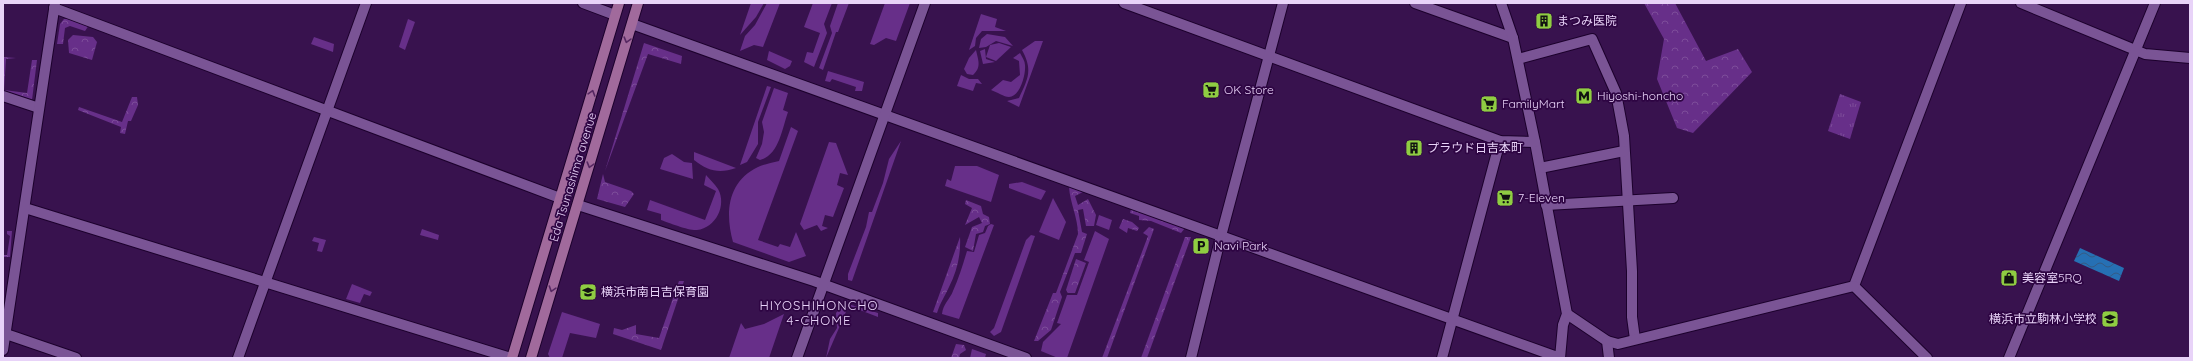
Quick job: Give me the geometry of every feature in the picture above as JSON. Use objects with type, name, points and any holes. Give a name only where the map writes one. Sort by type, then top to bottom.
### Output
[{"type":"main road","name":"Eda Tsunashima avenue","points":[[512,358],[619,3]]},
{"type":"main road","name":"Eda Tsunashima avenue","points":[[531,358],[638,3]]},
{"type":"street","points":[[238,358],[366,3]]},
{"type":"street","points":[[583,3],[615,14]]},
{"type":"street","points":[[797,358],[925,3]]},
{"type":"street","points":[[1124,3],[1500,141],[1535,142]]},
{"type":"street","points":[[1191,358],[1221,236],[1283,3]]},
{"type":"street","points":[[1415,3],[1513,38]]},
{"type":"street","points":[[632,24],[1560,358],[1562,325],[1567,314],[1518,59],[1513,38],[1501,3]]},
{"type":"street","points":[[1854,286],[1961,3]]},
{"type":"street","points":[[2021,3],[2046,8],[2145,54],[2190,58]]},
{"type":"street","points":[[2009,358],[2137,50],[2155,3]]},
{"type":"street","points":[[2150,15],[2160,3]]},
{"type":"street","points":[[3,350],[54,6],[327,111],[560,198]]},
{"type":"street","points":[[1518,59],[1592,39],[1616,93],[1624,151],[1628,200],[1632,271],[1632,317],[1635,339]]},
{"type":"street","points":[[3,96],[39,108]]},
{"type":"street","points":[[1442,358],[1500,141]]},
{"type":"street","points":[[1540,168],[1624,151]]},
{"type":"street","points":[[1546,205],[1673,198]]},
{"type":"street","points":[[578,205],[824,285],[1026,358]]},
{"type":"street","points":[[25,208],[512,358]]},
{"type":"street","points":[[1567,314],[1607,341],[1618,344],[1854,286]]},
{"type":"street","points":[[1854,286],[1927,358]]},
{"type":"street","points":[[6,334],[76,358]]},
{"type":"street","points":[[1607,341],[1609,358]]},
{"type":"green space","points":[[751,3],[764,3],[756,17],[740,35]]},
{"type":"green space","points":[[767,3],[780,3],[763,47],[754,45],[740,51],[745,36],[755,25]]},
{"type":"green space","points":[[813,3],[832,3],[824,24],[827,33],[814,67],[804,62],[807,52],[813,53],[820,33],[804,27]]},
{"type":"green space","points":[[838,3],[849,3],[838,32],[836,32],[823,70],[819,68],[832,33],[830,26]]},
{"type":"green space","points":[[885,3],[910,3],[896,41],[886,38],[874,45],[870,44]]},
{"type":"green space","points":[[1644,3],[1675,3],[1706,61],[1738,49],[1752,72],[1693,133],[1677,128],[1657,79],[1664,39]]},
{"type":"green space","points":[[981,14],[997,19],[995,27],[1006,31],[982,31],[976,38],[975,46],[969,50]]},
{"type":"green space","points":[[64,19],[73,19],[89,25],[85,31],[70,26],[65,28],[63,44],[57,44],[60,24]]},
{"type":"green space","points":[[408,19],[415,22],[405,50],[399,47]]},
{"type":"green space","points":[[987,34],[1005,37],[1013,46],[996,41],[986,47],[979,48],[981,39]]},
{"type":"green space","points":[[73,35],[93,37],[97,42],[92,60],[69,53],[68,40]]},
{"type":"green space","points":[[314,37],[334,44],[333,52],[311,44]]},
{"type":"green space","points":[[1035,41],[1043,41],[1019,107],[1007,101],[1019,98],[1028,74],[1027,63],[1022,50]]},
{"type":"green space","points":[[644,43],[682,56],[681,64],[648,54],[605,171]]},
{"type":"green space","points":[[999,43],[1011,47],[996,61],[986,57],[990,45]]},
{"type":"green space","points":[[985,49],[986,59],[995,62],[983,64],[980,51]]},
{"type":"green space","points":[[976,50],[979,63],[978,69],[973,75],[967,74],[964,69],[969,58]]},
{"type":"green space","points":[[769,51],[792,61],[790,66],[785,69],[767,60]]},
{"type":"green space","points":[[1020,53],[1025,69],[1022,84],[1016,93],[1013,96],[1007,97],[991,90],[1003,80],[1011,82],[1020,75],[1019,61],[1013,58]]},
{"type":"green space","points":[[3,57],[16,58],[6,59],[4,90],[27,93],[32,60],[37,60],[32,100],[3,94]]},
{"type":"green space","points":[[828,71],[864,82],[862,91],[855,91],[856,87],[832,79],[830,82],[825,81]]},
{"type":"green space","points":[[961,75],[969,79],[978,79],[982,84],[976,83],[973,91],[957,86]]},
{"type":"green space","points":[[767,86],[771,87],[758,122],[758,144],[747,162],[740,165]]},
{"type":"green space","points":[[774,88],[788,93],[783,110],[788,112],[776,147],[772,153],[760,160],[756,158],[762,144],[764,132],[762,122]]},
{"type":"green space","points":[[1840,94],[1861,102],[1850,139],[1828,131]]},
{"type":"green space","points":[[132,97],[137,97],[138,105],[131,121],[128,121],[125,134],[120,133],[121,127],[78,110],[79,107],[122,122]]},
{"type":"green space","points":[[791,127],[798,131],[758,240],[778,247],[780,244],[790,247],[796,232],[806,256],[789,262],[733,242],[729,220],[729,209],[734,190],[748,173],[760,166],[779,161]]},
{"type":"green space","points":[[901,141],[852,281],[848,280],[848,274],[866,227],[869,212],[872,212],[883,183],[889,159]]},
{"type":"green space","points":[[829,142],[836,143],[848,175],[840,173],[837,185],[844,188],[833,217],[825,215],[822,226],[828,228],[821,231],[817,225],[804,230],[800,224]]},
{"type":"green space","points":[[694,152],[736,168],[724,171],[709,169],[694,160]]},
{"type":"green space","points":[[672,154],[684,162],[692,163],[693,179],[660,169],[664,158]]},
{"type":"green space","points":[[955,166],[977,166],[999,175],[991,202],[945,186],[947,179],[951,181]]},
{"type":"green space","points":[[603,174],[605,182],[631,191],[634,194],[625,207],[597,199]]},
{"type":"green space","points":[[706,175],[718,189],[721,202],[718,215],[710,225],[697,230],[690,229],[661,220],[661,214],[647,210],[650,200],[705,220],[716,191],[704,185]]},
{"type":"green space","points":[[1022,182],[1046,191],[1041,200],[1009,188],[1009,184]]},
{"type":"green space","points":[[1069,187],[1083,192],[1075,196],[1078,205],[1088,199],[1096,215],[1094,226],[1086,226],[1083,209],[1078,210],[1082,232],[1087,234],[1081,253],[1075,253],[1060,292],[1062,297],[1051,330],[1038,341],[1034,341],[1053,293],[1056,293],[1078,234],[1077,222]]},
{"type":"green space","points":[[1053,198],[1066,222],[1059,240],[1039,232]]},
{"type":"green space","points":[[966,200],[981,206],[983,214],[989,217],[990,224],[985,226],[983,232],[976,234],[973,251],[965,247],[972,227],[982,223],[979,217],[965,225],[972,208],[965,204]]},
{"type":"green space","points":[[1131,209],[1185,228],[1181,233],[1151,221],[1139,220],[1139,216],[1130,213]]},
{"type":"green space","points":[[1099,215],[1112,220],[1109,230],[1096,225]]},
{"type":"green space","points":[[1123,219],[1132,222],[1139,228],[1137,231],[1128,228],[1127,233],[1119,228]]},
{"type":"green space","points":[[991,224],[994,225],[959,319],[942,314],[944,307],[952,294],[967,251],[974,252],[979,235],[985,233],[988,226]]},
{"type":"green space","points":[[1149,227],[1154,229],[1107,358],[1102,358],[1148,236],[1143,233]]},
{"type":"green space","points":[[422,229],[439,235],[438,240],[420,235]]},
{"type":"green space","points":[[7,231],[12,231],[10,257],[3,257],[3,255],[7,255],[10,236],[7,234]]},
{"type":"green space","points":[[1095,231],[1109,239],[1067,358],[1058,358],[1041,351],[1043,342],[1061,324],[1057,323],[1067,295],[1077,295],[1089,262],[1084,260]]},
{"type":"green space","points":[[1031,235],[1035,236],[1001,332],[994,336],[990,332],[994,328],[1026,240]]},
{"type":"green space","points":[[314,237],[326,240],[322,252],[317,251],[319,243],[312,241]]},
{"type":"green space","points":[[960,237],[959,257],[954,275],[937,313],[933,312]]},
{"type":"green space","points":[[1185,237],[1191,237],[1147,358],[1141,358]]},
{"type":"green space","points":[[1076,259],[1086,263],[1075,293],[1068,293],[1066,290]]},
{"type":"green space","points":[[679,281],[684,281],[661,350],[613,334],[614,328],[622,330],[636,325],[636,334],[659,338]]},
{"type":"green space","points":[[352,284],[372,292],[370,296],[364,294],[360,303],[346,299]]},
{"type":"green space","points":[[848,304],[878,313],[878,317],[852,307],[848,307],[826,358],[830,339],[837,328],[836,313],[841,307]]},
{"type":"green space","points":[[562,312],[600,324],[596,338],[570,333],[562,358],[550,358],[548,354]]},
{"type":"green space","points":[[784,314],[769,358],[729,358],[741,323],[745,329],[764,324]]},
{"type":"green space","points":[[956,344],[964,345],[966,350],[960,354],[959,358],[951,358]]},
{"type":"green space","points":[[972,349],[986,354],[985,358],[970,358]]},
{"type":"water","points":[[2080,248],[2124,268],[2119,281],[2074,261]]},
{"type":"place","name":"まつみ医院","points":[[1544,21]]},
{"type":"place","name":"OK Store","points":[[1211,90]]},
{"type":"place","name":"Hiyoshi-honcho","points":[[1584,96]]},
{"type":"place","name":"FamilyMart","points":[[1489,104]]},
{"type":"place","name":"プラウド日吉本町","points":[[1414,148]]},
{"type":"place","name":"7-Eleven","points":[[1505,198]]},
{"type":"place","name":"Navi Park","points":[[1201,246]]},
{"type":"place","name":"美容室5RQ","points":[[2009,278]]},
{"type":"place","name":"横浜市南日吉保育園","points":[[588,292]]},
{"type":"place","name":"横浜市立駒林小学校","points":[[2110,319]]},
{"type":"district","name":"HIYOSHIHONCHO 4-CHOME","points":[[819,312]]}]
